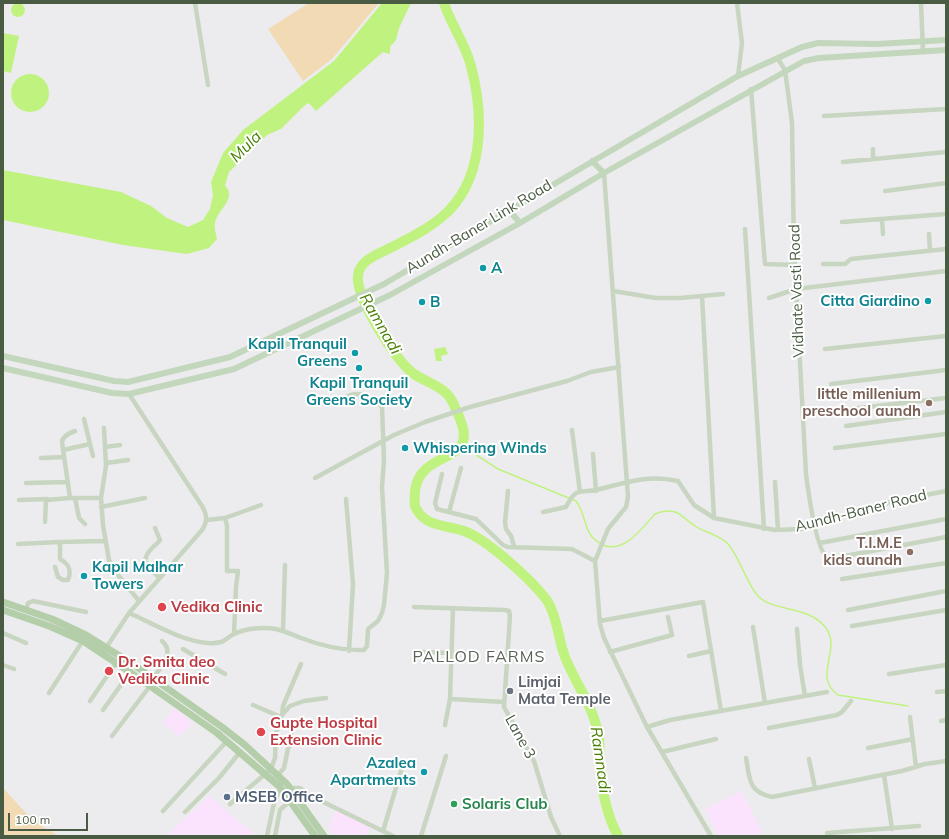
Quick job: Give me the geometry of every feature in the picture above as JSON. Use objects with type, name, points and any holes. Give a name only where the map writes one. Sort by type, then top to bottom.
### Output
[{"type":"main road","name":"Aundh-Baner Link Road","points":[[3,356],[114,381],[128,382],[230,357],[384,284],[508,209],[738,76],[802,47],[818,43],[877,44],[946,40]]},
{"type":"main road","name":"Aundh-Baner Link Road","points":[[3,368],[112,393],[129,394],[234,369],[390,295],[520,223],[751,89],[804,61],[819,58],[946,50]]},
{"type":"main road","points":[[592,161],[604,173]]},
{"type":"main road","points":[[508,209],[520,223]]},
{"type":"main road","points":[[128,382],[129,394]]},
{"type":"main road","points":[[3,602],[62,624],[84,638],[102,654],[130,672],[151,683],[232,735],[285,787],[324,836]]},
{"type":"main road","points":[[3,610],[106,646],[240,752],[269,772]]},
{"type":"main road","points":[[285,787],[290,801],[315,836]]},
{"type":"street","points":[[195,3],[208,85]]},
{"type":"street","points":[[737,3],[742,43],[738,76]]},
{"type":"street","points":[[921,3],[923,52]]},
{"type":"street","name":"Vidhate Vasti Road","points":[[778,58],[785,70],[792,123],[795,265],[806,474],[815,525],[820,543],[829,559],[946,536]]},
{"type":"street","points":[[751,89],[765,264],[795,265]]},
{"type":"street","points":[[824,116],[946,110]]},
{"type":"street","points":[[873,149],[873,159]]},
{"type":"street","points":[[843,162],[946,152]]},
{"type":"street","points":[[604,173],[628,497],[626,507],[608,529],[595,559],[600,620],[604,638],[610,652],[647,727],[711,836]]},
{"type":"street","points":[[885,191],[946,183]]},
{"type":"street","points":[[842,222],[946,214]]},
{"type":"street","points":[[882,219],[883,234]]},
{"type":"street","points":[[745,229],[764,529]]},
{"type":"street","points":[[930,234],[930,251]]},
{"type":"street","points":[[823,264],[845,264],[851,259],[946,249]]},
{"type":"street","points":[[769,298],[796,289],[946,271]]},
{"type":"street","points":[[613,291],[656,298],[723,294]]},
{"type":"street","points":[[702,296],[714,518]]},
{"type":"street","points":[[825,349],[946,336]]},
{"type":"street","points":[[315,478],[383,441],[426,422],[470,407],[567,381],[591,372],[619,367]]},
{"type":"street","points":[[831,384],[946,370]]},
{"type":"street","points":[[102,654],[129,613],[159,577],[202,530],[207,520],[206,513],[202,506],[129,394]]},
{"type":"street","points":[[129,613],[188,639],[206,643],[221,642],[234,634],[266,628],[283,630],[312,642],[349,651],[364,650],[366,648],[368,629],[378,621],[384,605],[387,573],[382,487],[382,407],[378,402],[369,396],[360,394],[347,396],[338,404]]},
{"type":"street","points":[[842,410],[946,398]]},
{"type":"street","points":[[846,426],[946,412]]},
{"type":"street","points":[[84,419],[93,456]]},
{"type":"street","points":[[104,428],[106,463],[101,507],[105,541],[109,560],[118,575],[139,601]]},
{"type":"street","points":[[572,430],[580,492]]},
{"type":"street","points":[[75,431],[67,434],[63,439],[63,450],[68,482],[79,518],[85,524]]},
{"type":"street","points":[[835,448],[946,434]]},
{"type":"street","points":[[63,450],[90,444]]},
{"type":"street","points":[[105,447],[120,445]]},
{"type":"street","points":[[593,454],[596,490]]},
{"type":"street","points":[[41,458],[64,457]]},
{"type":"street","points":[[106,463],[128,460]]},
{"type":"street","points":[[448,512],[461,468]]},
{"type":"street","points":[[442,474],[435,507],[436,509],[476,519],[503,545],[572,549],[595,559]]},
{"type":"street","name":"Aundh-Baner Road","points":[[628,481],[664,478],[678,481],[694,506],[714,518],[764,529],[778,530],[801,529],[890,502],[946,491]]},
{"type":"street","points":[[542,512],[566,507],[575,494],[580,492],[596,490],[628,481]]},
{"type":"street","points":[[26,483],[68,482]]},
{"type":"street","points":[[775,482],[778,530]]},
{"type":"street","points":[[508,490],[505,522],[506,529],[512,536],[514,546]]},
{"type":"street","points":[[19,500],[101,498]]},
{"type":"street","points":[[101,507],[145,498]]},
{"type":"street","points":[[45,522],[45,502],[47,499]]},
{"type":"street","points":[[346,499],[353,584],[349,651]]},
{"type":"street","points":[[207,520],[225,518],[261,505]]},
{"type":"street","points":[[225,518],[227,526],[227,571],[238,571],[234,634]]},
{"type":"street","points":[[820,543],[946,519]]},
{"type":"street","points":[[155,528],[160,540],[145,558],[145,563],[149,569],[159,577]]},
{"type":"street","points":[[18,544],[105,541]]},
{"type":"street","points":[[55,567],[58,577],[63,580],[68,580],[70,568],[60,559],[60,542]]},
{"type":"street","points":[[842,579],[946,563]]},
{"type":"street","points":[[283,630],[285,565]]},
{"type":"street","points":[[848,610],[946,591]]},
{"type":"street","points":[[26,610],[28,603],[33,601],[86,612]]},
{"type":"street","points":[[600,620],[703,602],[721,711]]},
{"type":"street","points":[[414,607],[453,608],[450,699],[445,724]]},
{"type":"street","name":"Lane 3","points":[[453,608],[509,611],[510,616],[504,702],[507,714],[534,761],[551,817],[560,836]]},
{"type":"street","points":[[852,626],[946,610]]},
{"type":"street","points":[[610,652],[672,635],[668,616]]},
{"type":"street","points":[[753,627],[765,703]]},
{"type":"street","points":[[797,629],[800,665],[805,696]]},
{"type":"street","points":[[3,633],[26,643]]},
{"type":"street","points":[[49,693],[84,638]]},
{"type":"street","points":[[112,736],[151,683],[168,652],[168,647],[162,641]]},
{"type":"street","points":[[183,650],[225,674]]},
{"type":"street","points":[[689,656],[711,651]]},
{"type":"street","points":[[422,652],[451,653]]},
{"type":"street","points":[[90,701],[116,663]]},
{"type":"street","points":[[230,804],[269,772],[274,758],[274,739],[282,716],[283,706],[301,664]]},
{"type":"street","points":[[3,665],[14,669]]},
{"type":"street","points":[[889,674],[946,665]]},
{"type":"street","points":[[103,710],[130,672]]},
{"type":"street","points":[[937,692],[946,691]]},
{"type":"street","points":[[647,727],[670,720],[827,692]]},
{"type":"street","points":[[282,716],[290,706],[296,703],[326,698]]},
{"type":"street","points":[[450,699],[504,702]]},
{"type":"street","points":[[770,728],[837,715],[842,712],[851,701]]},
{"type":"street","points":[[254,705],[282,716]]},
{"type":"street","points":[[910,717],[916,766]]},
{"type":"street","points":[[276,778],[284,768],[294,720]]},
{"type":"street","points":[[662,752],[716,738]]},
{"type":"street","points":[[868,748],[913,739]]},
{"type":"street","points":[[163,811],[227,741]]},
{"type":"street","points":[[185,812],[219,778],[240,752]]},
{"type":"street","points":[[421,836],[446,756]]},
{"type":"street","points":[[746,758],[750,784],[763,795],[772,797],[946,761]]},
{"type":"street","points":[[809,759],[814,788]]},
{"type":"street","points":[[383,831],[400,771]]},
{"type":"street","points":[[884,775],[892,829]]},
{"type":"street","points":[[267,836],[274,803],[285,787],[300,788],[311,796],[393,836]]},
{"type":"street","points":[[275,836],[280,810],[290,801]]},
{"type":"street","points":[[827,833],[919,826]]},
{"type":"shaded area","points":[[309,3],[379,3],[332,59],[303,81],[268,29]]},
{"type":"shaded area","points":[[175,708],[192,723],[179,736],[162,723]]},
{"type":"shaded area","points":[[3,788],[26,813],[40,825],[59,836],[3,836]]},
{"type":"shaded area","points":[[742,791],[762,832],[755,836],[719,836],[705,809]]},
{"type":"shaded area","points":[[209,796],[256,836],[166,836]]},
{"type":"shaded area","points":[[336,810],[370,827],[366,836],[336,836],[329,827]]},
{"type":"water","points":[[18,3],[23,5],[25,10],[23,15],[18,17],[13,15],[11,10],[13,5]]},
{"type":"water","name":"Mula","points":[[382,3],[411,3],[399,28],[396,40],[390,47],[390,54],[383,52],[316,111],[309,103],[304,106],[281,129],[267,135],[229,172],[225,186],[229,195],[228,200],[219,213],[215,223],[217,239],[209,248],[187,254],[123,245],[3,220],[3,170],[121,192],[151,206],[167,218],[188,227],[203,220],[210,209],[213,195],[211,182],[223,153],[243,130],[334,61]]},
{"type":"water","points":[[3,33],[19,36],[11,73],[3,71]]},
{"type":"water","points":[[26,74],[34,74],[41,77],[46,82],[49,93],[46,104],[41,109],[34,112],[26,112],[19,109],[14,104],[11,97],[11,89],[14,82],[19,77]]},
{"type":"water","points":[[445,347],[448,354],[441,356],[442,361],[436,361],[434,349]]},
{"type":"waterway","name":"Ramnadi","points":[[444,3],[450,19],[462,42],[471,66],[475,85],[479,126],[478,147],[474,167],[456,202],[442,217],[409,239],[373,256],[361,266],[358,276],[359,286],[363,298],[378,328],[397,357],[414,374],[437,386],[447,394],[454,405],[463,428],[464,435],[462,444],[457,450],[432,464],[424,470],[418,479],[415,491],[415,506],[419,513],[430,522],[464,531],[485,543],[521,573],[548,602],[554,615],[565,657],[594,717],[599,739],[603,792],[611,820],[618,836]]},
{"type":"waterway","points":[[461,445],[498,469],[576,501],[582,512],[588,530],[600,543]]},
{"type":"waterway","points":[[603,545],[611,547],[626,543],[639,532],[655,514],[667,511],[678,513],[695,526],[717,536],[729,545],[737,557],[750,585],[758,596],[773,605],[801,612],[810,616],[819,621],[826,628],[830,636],[831,645],[827,680],[831,688],[838,695],[908,706]]},
{"type":"place","name":"A","points":[[483,268]]},
{"type":"place","name":"Citta Giardino","points":[[928,301]]},
{"type":"place","name":"B","points":[[422,302]]},
{"type":"place","name":"Kapil Tranquil Greens","points":[[355,353]]},
{"type":"place","name":"Kapil Tranquil Greens Society","points":[[359,368]]},
{"type":"place","name":"little millenium preschool aundh","points":[[929,403]]},
{"type":"place","name":"Whispering Winds","points":[[405,448]]},
{"type":"place","name":"T.I.M.E kids aundh","points":[[910,552]]},
{"type":"place","name":"Kapil Malhar Towers","points":[[84,576]]},
{"type":"place","name":"Vedika Clinic","points":[[162,607]]},
{"type":"place","name":"Dr. Smita deo Vedika Clinic","points":[[109,671]]},
{"type":"place","name":"Limjai Mata Temple","points":[[510,691]]},
{"type":"place","name":"Gupte Hospital Extension Clinic","points":[[261,732]]},
{"type":"place","name":"Azalea Apartments","points":[[424,772]]},
{"type":"place","name":"MSEB Office","points":[[227,797]]},
{"type":"place","name":"Solaris Club","points":[[454,804]]},
{"type":"district","name":"PALLOD FARMS","points":[[479,657]]}]
